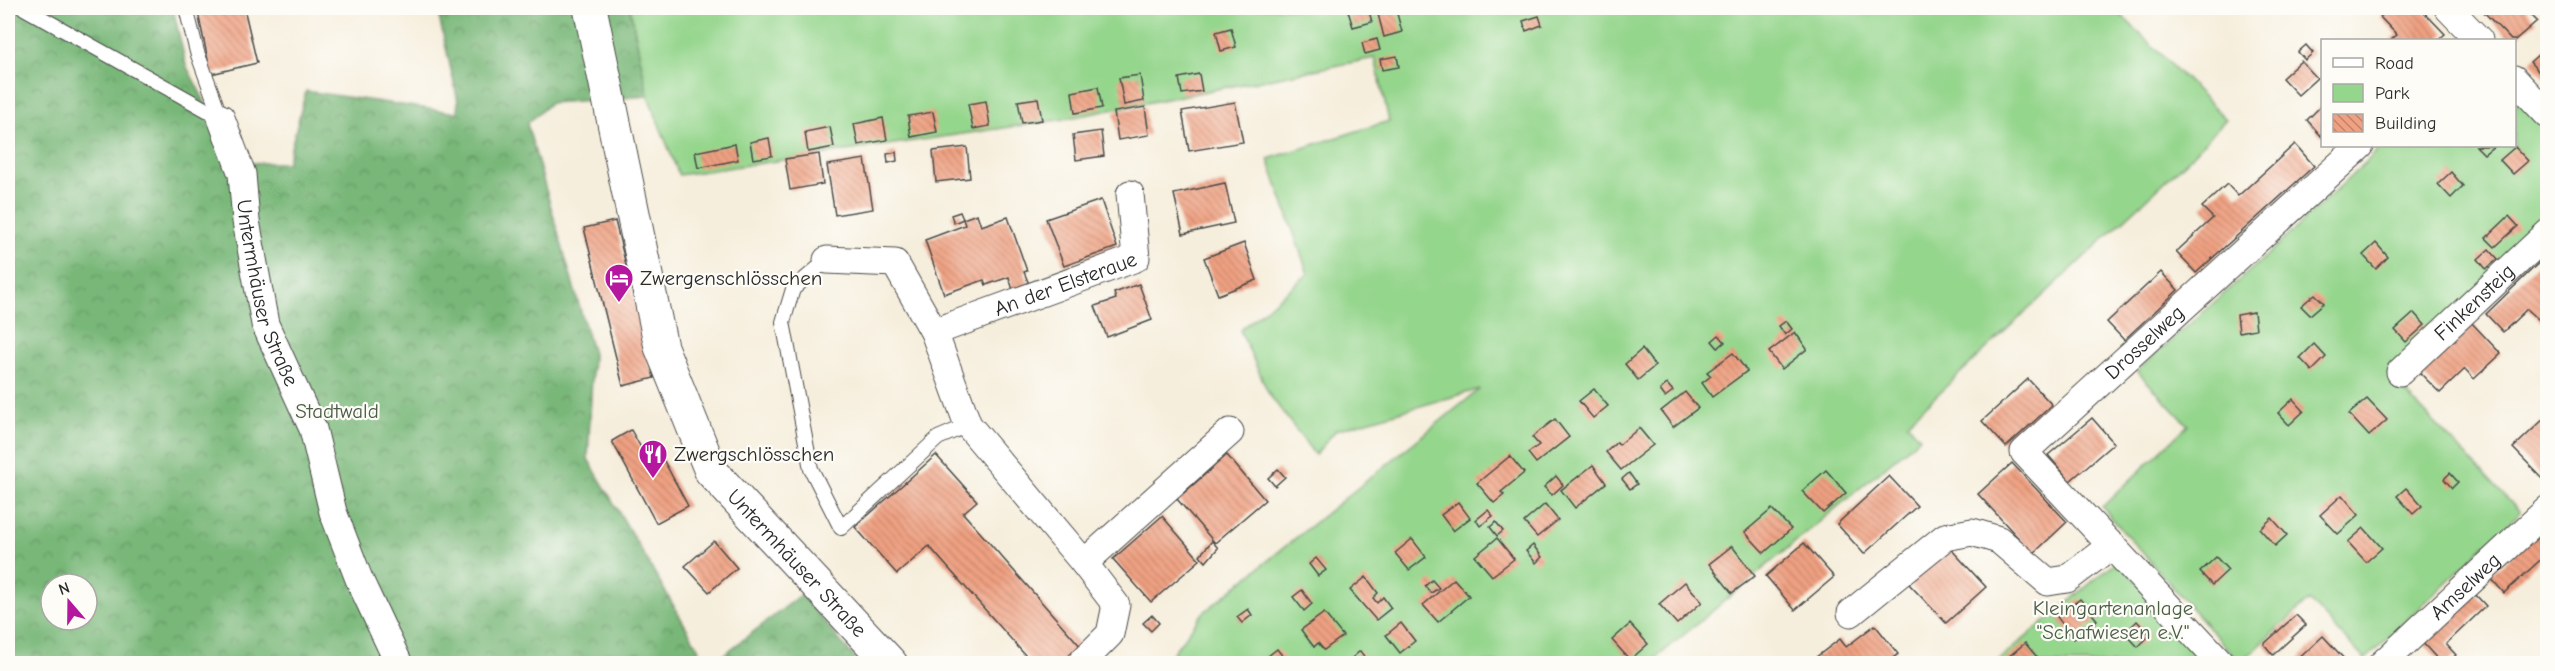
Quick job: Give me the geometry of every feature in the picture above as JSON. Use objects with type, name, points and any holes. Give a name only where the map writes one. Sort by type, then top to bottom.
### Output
[{"type":"main road","name":"Untermhäuser Straße","points":[[590,8],[661,347],[711,471],[891,663]]},
{"type":"street","points":[[2448,8],[2476,39]]},
{"type":"street","points":[[2516,81],[2547,115]]},
{"type":"street","name":"Untermhäuser Straße","points":[[221,118],[242,174],[246,221],[265,324],[313,429],[333,512],[359,579],[399,663]]},
{"type":"street","name":"Drosselweg","points":[[2222,663],[2024,452],[2359,147]]},
{"type":"street","name":"An der Elsteraue","points":[[934,332],[1146,259],[1130,194]]},
{"type":"street","name":"Finkensteig","points":[[2400,372],[2547,233]]},
{"type":"street","points":[[827,260],[895,263],[934,332],[968,425],[1116,605],[1110,634],[1080,663]]},
{"type":"street","points":[[1084,564],[1230,432]]},
{"type":"street","name":"Amselweg","points":[[2382,663],[2547,509]]},
{"type":"street","points":[[1851,613],[1945,537],[1972,532],[1999,540],[2048,582],[2067,579],[2112,545]]},
{"type":"lane","points":[[24,8],[221,118]]},
{"type":"lane","points":[[186,8],[197,52],[221,118]]},
{"type":"lane","points":[[827,260],[793,289],[783,322],[811,469],[841,528],[938,438],[968,425]]},
{"type":"green space","name":"Stadtwald","points":[[8,8],[173,8],[186,65],[209,110],[229,163],[287,163],[306,91],[457,113],[458,101],[437,8],[630,8],[648,96],[550,103],[527,124],[593,354],[588,459],[707,663],[8,663]]},
{"type":"green space","points":[[630,8],[2114,8],[2226,119],[2189,159],[1907,423],[1920,438],[1650,663],[1165,663],[1203,613],[1480,389],[1336,430],[1315,455],[1269,394],[1240,330],[1308,274],[1268,159],[1389,121],[1375,58],[1059,120],[679,175],[648,96]]},
{"type":"green space","points":[[2516,96],[2547,130],[2547,219],[2388,374],[2520,512],[2365,660],[2309,600],[2240,663],[2102,507],[2188,425],[2137,371],[2265,257],[2382,147],[2516,147]]},
{"type":"green space","name":"Kleingartenanlage \"Schafwiesen e.V.\"","points":[[2117,561],[2213,664],[1994,664]]},
{"type":"green space","points":[[801,595],[859,663],[713,663]]},
{"type":"building","points":[[197,8],[244,8],[257,63],[211,74]]},
{"type":"building","points":[[1347,8],[1368,8],[1372,22],[1353,27]]},
{"type":"building","points":[[2390,8],[2420,8],[2445,34],[2439,39],[2392,39],[2397,35],[2380,17]]},
{"type":"building","points":[[2480,8],[2528,8],[2526,10],[2537,21],[2516,39],[2510,39]]},
{"type":"building","points":[[1396,10],[1402,32],[1384,37],[1378,14]]},
{"type":"building","points":[[1539,16],[1542,25],[1526,31],[1523,21]]},
{"type":"building","points":[[1231,28],[1236,47],[1221,51],[1216,32]]},
{"type":"building","points":[[1377,39],[1380,50],[1365,54],[1362,43]]},
{"type":"building","points":[[2306,45],[2313,53],[2305,60],[2298,52]]},
{"type":"building","points":[[2548,46],[2548,82],[2530,62]]},
{"type":"building","points":[[1397,56],[1399,67],[1382,70],[1380,59]]},
{"type":"building","points":[[2301,61],[2317,78],[2298,95],[2282,78]]},
{"type":"building","points":[[1199,74],[1202,91],[1182,94],[1179,78]]},
{"type":"building","points":[[1140,75],[1144,101],[1124,105],[1119,78]]},
{"type":"building","points":[[1098,87],[1102,108],[1075,113],[1072,92]]},
{"type":"building","points":[[1038,98],[1042,120],[1022,123],[1018,101]]},
{"type":"building","points":[[986,101],[990,126],[973,129],[968,104]]},
{"type":"building","points":[[1235,102],[1243,142],[1189,151],[1182,111]]},
{"type":"building","points":[[2321,106],[2321,136],[2307,120]]},
{"type":"building","points":[[1145,107],[1149,135],[1118,140],[1114,112]]},
{"type":"building","points":[[933,112],[937,132],[911,137],[908,116]]},
{"type":"building","points":[[883,118],[887,140],[858,145],[854,124]]},
{"type":"building","points":[[830,127],[834,147],[808,152],[805,132]]},
{"type":"building","points":[[1101,131],[1104,156],[1076,160],[1073,135]]},
{"type":"building","points":[[769,138],[772,156],[753,159],[750,142]]},
{"type":"building","points":[[735,144],[738,160],[698,168],[695,152]]},
{"type":"building","points":[[2295,144],[2314,166],[2196,273],[2176,252],[2213,218],[2202,207],[2227,184],[2238,196]]},
{"type":"building","points":[[967,147],[970,178],[936,182],[933,151]]},
{"type":"building","points":[[2477,147],[2493,147],[2484,154]]},
{"type":"building","points":[[2515,147],[2528,161],[2513,174],[2500,160]]},
{"type":"building","points":[[896,152],[897,161],[888,163],[887,154]]},
{"type":"building","points":[[819,154],[823,184],[790,190],[785,159]]},
{"type":"building","points":[[865,159],[873,209],[835,215],[827,165]]},
{"type":"building","points":[[2451,172],[2463,186],[2451,198],[2438,184]]},
{"type":"building","points":[[1225,183],[1234,223],[1183,234],[1174,194]]},
{"type":"building","points":[[1101,200],[1117,247],[1064,266],[1046,219]]},
{"type":"building","points":[[960,212],[963,219],[954,223],[951,215]]},
{"type":"building","points":[[977,214],[981,226],[1008,217],[1027,271],[1024,272],[1029,284],[1013,290],[1009,277],[986,285],[984,280],[944,294],[925,240],[965,225],[963,219]]},
{"type":"building","points":[[2509,216],[2518,226],[2495,247],[2486,238]]},
{"type":"building","name":"Zwergenschlösschen","points":[[615,221],[654,378],[623,386],[584,228]]},
{"type":"building","points":[[1244,243],[1257,280],[1218,295],[1204,258]]},
{"type":"building","points":[[2376,243],[2388,257],[2376,269],[2363,255]]},
{"type":"building","points":[[2489,249],[2498,259],[2486,269],[2478,259]]},
{"type":"building","points":[[2548,254],[2548,328],[2527,309],[2503,332],[2486,314]]},
{"type":"building","points":[[2161,272],[2178,290],[2124,340],[2107,322]]},
{"type":"building","points":[[1139,284],[1152,320],[1107,337],[1095,306],[1116,299],[1114,293]]},
{"type":"building","points":[[2315,294],[2324,303],[2310,315],[2301,306]]},
{"type":"building","points":[[2254,312],[2256,329],[2239,332],[2237,315]]},
{"type":"building","points":[[2414,313],[2425,325],[2406,342],[2395,330]]},
{"type":"building","points":[[1786,321],[1792,329],[1785,335],[1779,326]]},
{"type":"building","points":[[2470,321],[2501,354],[2474,379],[2465,369],[2440,393],[2418,371]]},
{"type":"building","points":[[1795,332],[1807,349],[1782,369],[1769,352]]},
{"type":"building","points":[[1719,335],[1725,342],[1718,348],[1712,341]]},
{"type":"building","points":[[2314,344],[2326,357],[2312,371],[2300,358]]},
{"type":"building","points":[[1642,349],[1655,366],[1638,380],[1625,364]]},
{"type":"building","points":[[1733,353],[1747,371],[1712,397],[1702,383],[1711,376],[1707,372]]},
{"type":"building","points":[[2028,379],[2052,405],[2006,447],[1982,421]]},
{"type":"building","points":[[1667,384],[1673,391],[1665,397],[1660,390]]},
{"type":"building","points":[[1594,389],[1608,406],[1593,418],[1579,401]]},
{"type":"building","points":[[1685,392],[1698,408],[1673,427],[1661,411]]},
{"type":"building","points":[[2293,399],[2304,411],[2289,425],[2278,413]]},
{"type":"building","points":[[2367,399],[2387,420],[2369,436],[2349,414]]},
{"type":"building","points":[[2548,415],[2548,484],[2513,448]]},
{"type":"building","points":[[2092,418],[2114,443],[2070,481],[2048,455]]},
{"type":"building","points":[[1555,419],[1569,437],[1536,463],[1528,453],[1539,445],[1532,437]]},
{"type":"building","points":[[1639,428],[1653,445],[1621,470],[1606,452],[1617,442],[1619,445]]},
{"type":"building","name":"Zwergschlösschen","points":[[631,430],[644,453],[656,446],[688,506],[656,523],[612,441]]},
{"type":"building","points":[[936,455],[977,501],[963,513],[1082,648],[1065,664],[1033,664],[929,546],[897,574],[855,527]]},
{"type":"building","points":[[1227,455],[1265,500],[1215,543],[1177,499]]},
{"type":"building","points":[[1510,456],[1524,473],[1501,492],[1504,495],[1494,503],[1477,483]]},
{"type":"building","points":[[2012,463],[2067,522],[2033,554],[1978,494]]},
{"type":"building","points":[[1593,465],[1606,483],[1575,508],[1561,490]]},
{"type":"building","points":[[1278,469],[1285,477],[1275,486],[1268,478]]},
{"type":"building","points":[[1826,470],[1846,493],[1823,513],[1802,491]]},
{"type":"building","points":[[1629,473],[1637,484],[1630,489],[1622,479]]},
{"type":"building","points":[[2450,473],[2458,482],[2452,488],[2444,479]]},
{"type":"building","points":[[1556,476],[1563,485],[1552,495],[1544,487]]},
{"type":"building","points":[[1889,476],[1917,506],[1864,554],[1837,524]]},
{"type":"building","points":[[2406,488],[2422,506],[2413,514],[2397,496]]},
{"type":"building","points":[[2342,495],[2359,515],[2338,534],[2320,515]]},
{"type":"building","points":[[1458,502],[1470,518],[1453,531],[1441,515]]},
{"type":"building","points":[[1545,504],[1558,520],[1537,537],[1524,522]]},
{"type":"building","points":[[1772,509],[1791,529],[1764,553],[1745,532]]},
{"type":"building","points":[[1488,510],[1493,516],[1480,526],[1476,520]]},
{"type":"building","points":[[1162,516],[1200,560],[1151,602],[1113,559]]},
{"type":"building","points":[[2272,518],[2287,535],[2275,546],[2260,529]]},
{"type":"building","points":[[1496,522],[1503,531],[1497,536],[1490,527]]},
{"type":"building","points":[[2364,528],[2382,548],[2366,562],[2348,542]]},
{"type":"building","points":[[2540,530],[2548,538],[2548,553],[2504,593],[2489,576]]},
{"type":"building","points":[[1497,538],[1514,559],[1492,576],[1475,556]]},
{"type":"building","points":[[1412,539],[1426,557],[1409,570],[1395,553]]},
{"type":"building","points":[[714,541],[737,568],[709,592],[685,566]]},
{"type":"building","points":[[1212,541],[1218,548],[1206,562],[1200,555]]},
{"type":"building","points":[[1804,543],[1834,577],[1795,610],[1766,576]]},
{"type":"building","points":[[1533,545],[1542,557],[1536,563],[1526,551]]},
{"type":"building","points":[[1732,546],[1755,576],[1732,593],[1709,564]]},
{"type":"building","points":[[1949,547],[1986,587],[1946,623],[1909,584]]},
{"type":"building","points":[[2216,557],[2228,570],[2212,585],[2200,572]]},
{"type":"building","points":[[1316,558],[1326,570],[1318,576],[1309,564]]},
{"type":"building","points":[[1366,577],[1378,593],[1373,598],[1377,603],[1383,597],[1391,608],[1376,620],[1350,590]]},
{"type":"building","points":[[1454,579],[1469,596],[1438,622],[1423,605]]},
{"type":"building","points":[[1432,580],[1439,588],[1431,593],[1425,586]]},
{"type":"building","points":[[1685,582],[1702,602],[1677,624],[1659,604]]},
{"type":"building","points":[[1302,590],[1312,604],[1304,611],[1293,597]]},
{"type":"building","points":[[2474,593],[2486,606],[2446,644],[2456,655],[2446,664],[2442,664],[2421,641]]},
{"type":"building","points":[[2080,599],[2097,620],[2074,639],[2057,617]]},
{"type":"building","points":[[1248,609],[1252,615],[1242,623],[1237,617]]},
{"type":"building","points":[[1324,613],[1343,636],[1324,650],[1318,643],[1314,647],[1301,630]]},
{"type":"building","points":[[1152,615],[1159,623],[1151,631],[1143,623]]},
{"type":"building","points":[[2296,615],[2306,625],[2273,655],[2264,644]]},
{"type":"building","points":[[2137,621],[2150,635],[2138,647],[2125,633]]},
{"type":"building","points":[[1401,623],[1415,641],[1400,653],[1386,635]]},
{"type":"building","points":[[1630,624],[1648,644],[1630,660],[1612,640]]},
{"type":"building","points":[[1875,625],[1898,654],[1885,664],[1807,664],[1840,639],[1846,647]]},
{"type":"building","points":[[2323,636],[2347,662],[2345,664],[2293,664]]},
{"type":"building","points":[[2025,643],[2037,657],[2030,664],[2000,664]]},
{"type":"building","points":[[1277,649],[1289,664],[1258,664]]},
{"type":"building","points":[[1360,651],[1370,664],[1345,664]]},
{"type":"place","name":"Zwergenschlösschen","points":[[619,304]]},
{"type":"place","name":"Zwergschlösschen","points":[[653,480]]}]
